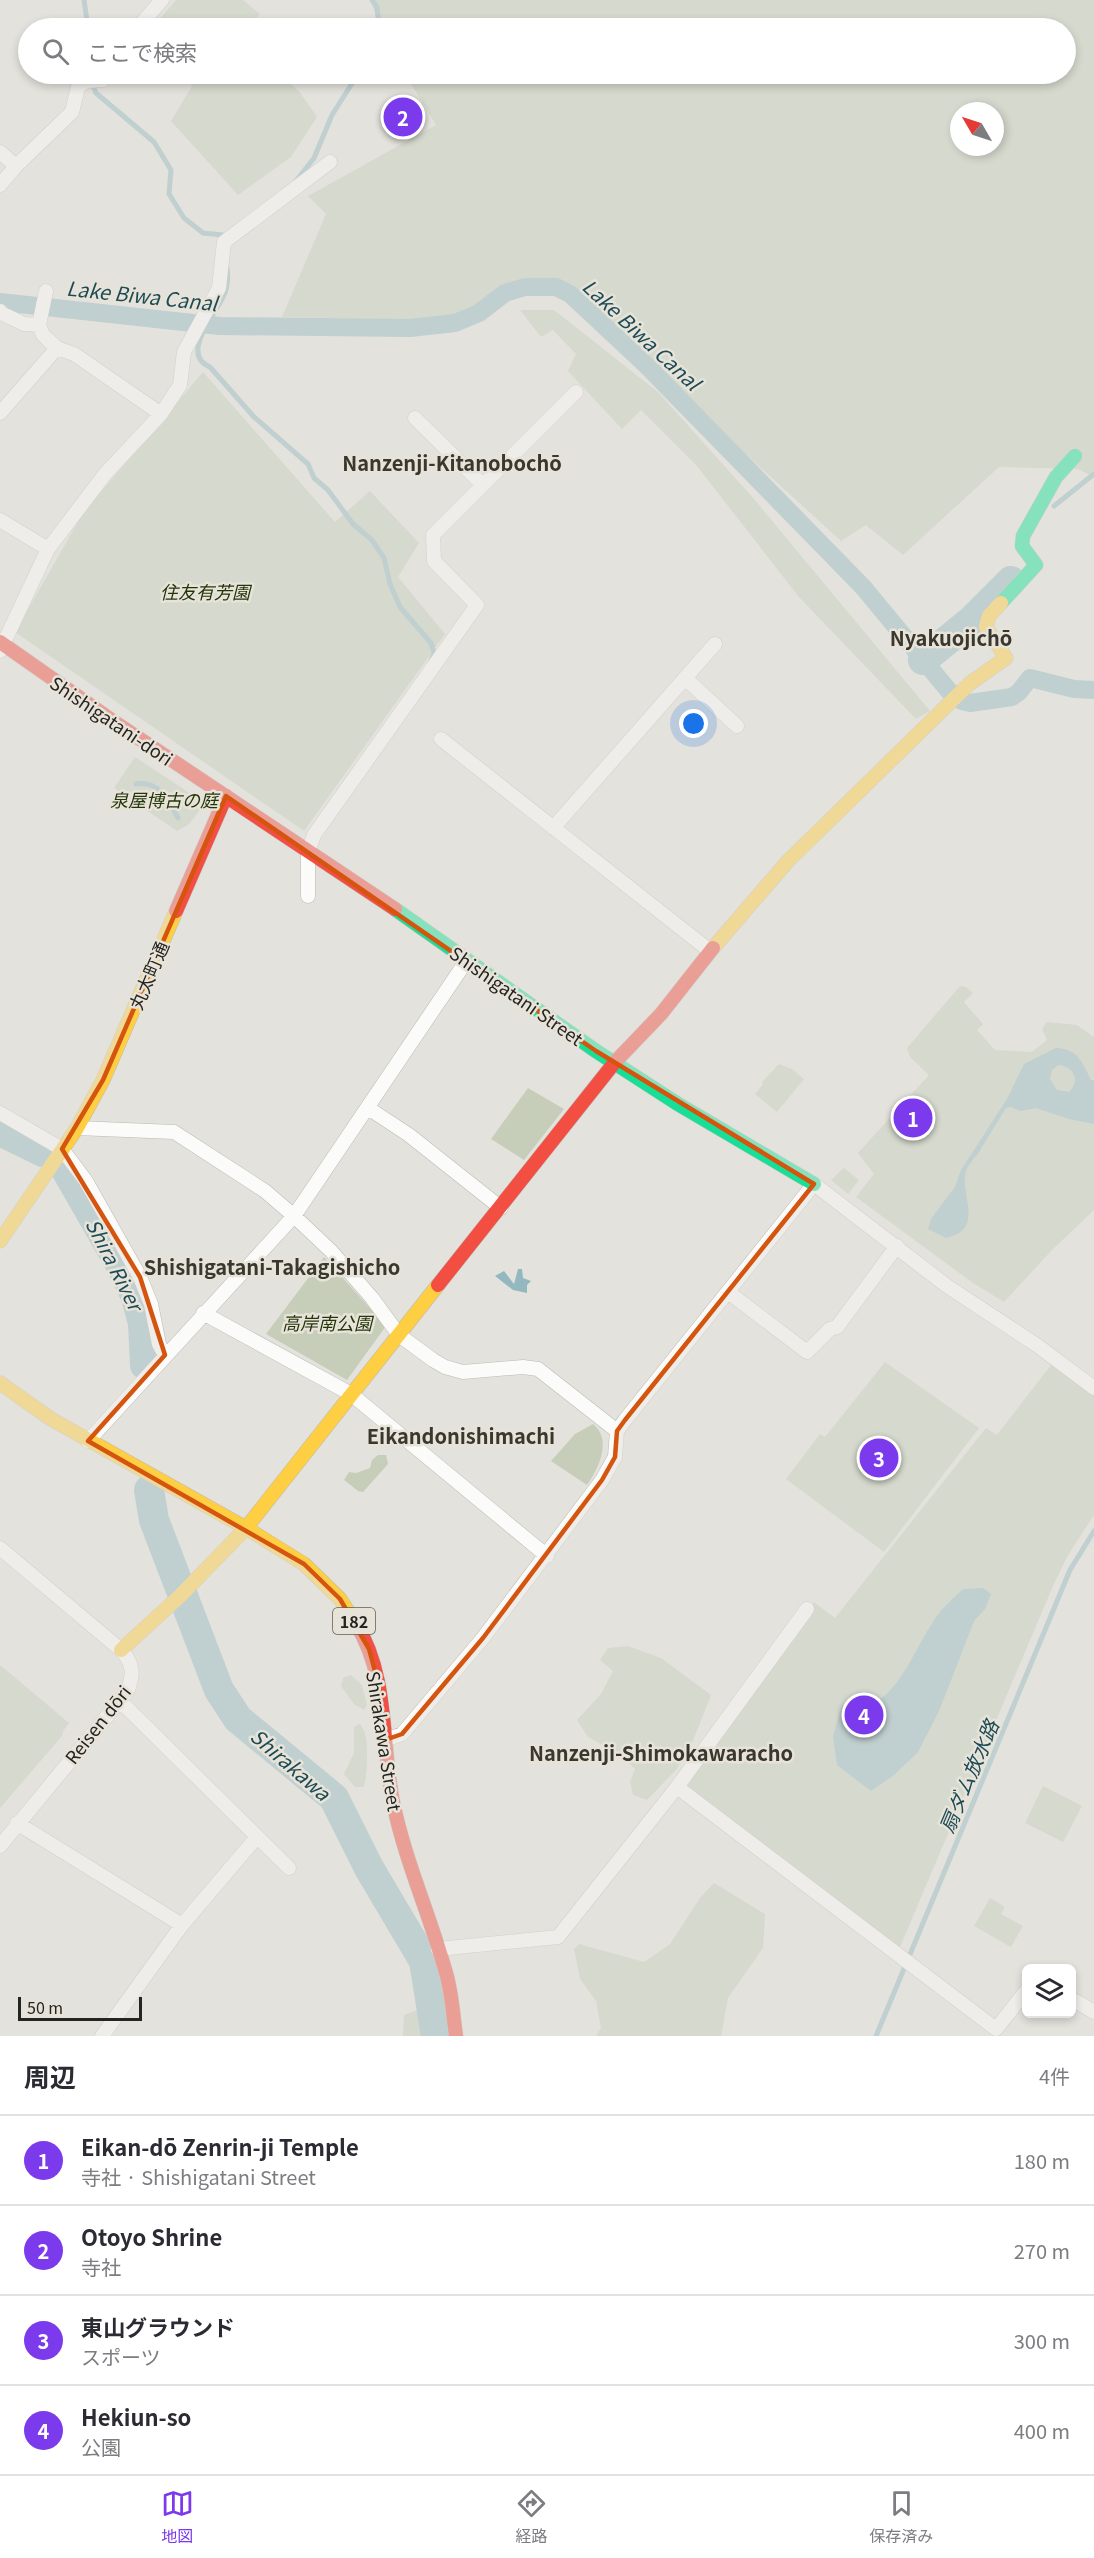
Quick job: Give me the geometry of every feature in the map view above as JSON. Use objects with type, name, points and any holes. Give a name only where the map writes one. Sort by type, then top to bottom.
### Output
[{"type":"street","points":[[147,18],[162,0]]},
{"type":"street","points":[[0,185],[16,166],[72,112],[78,87],[86,84]]},
{"type":"street","points":[[0,152],[16,166]]},
{"type":"street","points":[[1,646],[48,549],[105,474],[161,414],[180,385],[184,352],[219,288],[224,242],[330,162]]},
{"type":"street","points":[[44,300],[39,325],[43,335],[57,348],[74,354],[161,414]]},
{"type":"street","points":[[0,311],[1,314],[24,324],[39,325]]},
{"type":"street","points":[[0,413],[57,348]]},
{"type":"street","points":[[308,896],[308,852],[314,835],[477,605],[434,561],[433,535],[576,392]]},
{"type":"street","points":[[415,418],[483,485]]},
{"type":"street","points":[[0,1548],[121,1650],[180,1596],[246,1528],[615,1062],[661,1014],[710,951],[788,861],[969,684],[1006,658],[986,627],[989,616],[1036,565],[1022,546],[1023,537],[1056,477],[1075,456]]},
{"type":"street","points":[[0,520],[48,549]]},
{"type":"street","points":[[554,828],[715,644]]},
{"type":"street","name":"Shishigatani-dori","points":[[1,646],[226,796]]},
{"type":"street","points":[[685,678],[737,726]]},
{"type":"street","points":[[441,739],[710,951]]},
{"type":"street","name":"Shishigatani Street","points":[[226,796],[385,902],[678,1104],[814,1184]]},
{"type":"street","name":"丸太町通","points":[[0,1241],[77,1128],[103,1080],[226,796]]},
{"type":"street","points":[[88,1441],[202,1313],[294,1215],[467,960]]},
{"type":"street","points":[[368,1108],[409,1135],[501,1208]]},
{"type":"street","points":[[0,1113],[62,1149],[86,1181],[140,1276],[151,1304],[159,1344],[165,1355]]},
{"type":"street","points":[[77,1128],[174,1132],[265,1191],[294,1215],[331,1251],[372,1298],[399,1335],[445,1367],[463,1372],[524,1367],[538,1370],[617,1431]]},
{"type":"street","points":[[385,1740],[402,1734],[483,1638],[547,1556],[602,1480],[615,1457],[617,1431],[814,1184],[947,1286],[1094,1388]]},
{"type":"street","points":[[728,1292],[807,1352],[830,1329],[837,1327],[897,1246]]},
{"type":"street","points":[[202,1313],[351,1394],[547,1556]]},
{"type":"street","name":"Shirakawa Street","points":[[0,1383],[51,1419],[246,1528],[304,1564],[340,1599],[369,1649],[379,1686],[393,1801],[427,1922],[447,1976],[456,2036]]},
{"type":"street","points":[[438,1949],[558,1937],[677,1788],[807,1609]]},
{"type":"street","name":"Reisen dōri","points":[[0,1846],[127,1692],[133,1672],[131,1663],[121,1650]]},
{"type":"street","points":[[119,1700],[256,1838],[289,1868]]},
{"type":"street","points":[[677,1788],[996,2029],[1022,1996]]},
{"type":"street","points":[[17,1823],[182,1925]]},
{"type":"street","points":[[102,2036],[182,1925],[256,1838]]},
{"type":"street","points":[[1076,2003],[1094,2013]]},
{"type":"highlighted area","points":[[226,796],[596,1051],[814,1184],[625,1420],[617,1431],[615,1457],[602,1480],[483,1638],[402,1734],[385,1740],[379,1686],[369,1649],[340,1599],[304,1564],[88,1441],[165,1355],[140,1277],[62,1149],[103,1080]]},
{"type":"green space","points":[[176,0],[243,0],[260,14],[257,18],[161,18]]},
{"type":"green space","points":[[370,0],[1094,0],[1094,477],[1078,469],[999,467],[903,555],[866,525],[841,541],[555,280],[441,320],[282,317],[326,214],[308,196],[436,125],[411,84],[1076,84],[1076,18],[377,18]]},
{"type":"green space","points":[[190,84],[290,84],[299,91],[317,117],[291,157],[238,195],[171,121],[192,86]]},
{"type":"green space","points":[[520,310],[554,310],[658,392],[754,499],[930,711],[916,719],[799,597],[697,466],[641,410],[622,429],[568,371],[576,354],[553,330],[541,337]]},
{"type":"green space","name":"住友有芳園","points":[[203,372],[335,522],[370,491],[419,543],[398,577],[445,634],[304,831],[15,632],[83,513]]},
{"type":"green space","name":"泉屋博古の庭","points":[[135,757],[200,800],[203,806],[189,824],[177,831],[114,788]]},
{"type":"green space","points":[[960,986],[966,987],[973,993],[964,1002],[983,1024],[977,1030],[995,1050],[1032,1052],[1047,1040],[1042,1029],[1047,1022],[1077,1025],[1094,1037],[1094,1210],[1051,1251],[1004,1302],[973,1283],[856,1197],[874,1174],[858,1153],[929,1075],[910,1057],[907,1048]]},
{"type":"green space","points":[[779,1064],[792,1069],[804,1079],[777,1112],[755,1094],[763,1084],[762,1082]]},
{"type":"green space","points":[[528,1088],[564,1109],[524,1160],[491,1139]]},
{"type":"green space","points":[[844,1168],[859,1180],[848,1194],[831,1180]]},
{"type":"green space","name":"高岸南公園","points":[[324,1257],[386,1326],[347,1380],[266,1334]]},
{"type":"green space","points":[[885,1362],[979,1428],[884,1552],[786,1479],[820,1434],[825,1437]]},
{"type":"green space","points":[[1051,1365],[1094,1395],[1094,1515],[1068,1555],[1053,1586],[900,1947],[679,1787],[814,1602],[835,1618],[986,1428],[997,1435]]},
{"type":"green space","points":[[593,1424],[599,1431],[603,1446],[599,1463],[587,1485],[551,1461],[575,1434]]},
{"type":"green space","points":[[378,1455],[386,1455],[388,1464],[363,1492],[358,1491],[344,1480],[349,1472],[356,1473],[370,1468],[372,1460]]},
{"type":"green space","points":[[628,1646],[661,1658],[711,1695],[692,1743],[676,1770],[647,1800],[633,1795],[630,1782],[635,1769],[621,1755],[588,1737],[577,1720],[601,1694],[613,1671],[600,1660],[608,1648]]},
{"type":"green space","points":[[0,1665],[69,1723],[62,1736],[0,1808]]},
{"type":"green space","points":[[351,1675],[362,1685],[367,1705],[364,1710],[354,1704],[341,1686],[343,1678]]},
{"type":"green space","points":[[360,1724],[366,1737],[367,1769],[363,1787],[355,1787],[344,1774],[354,1753],[354,1727]]},
{"type":"green space","points":[[1043,1786],[1082,1806],[1063,1842],[1025,1823]]},
{"type":"green space","points":[[714,1883],[765,1914],[763,1948],[728,1998],[721,2036],[596,2036],[601,2028],[596,2001],[580,1979],[574,1949],[579,1944],[644,1962],[670,1944],[700,1898]]},
{"type":"green space","points":[[990,1898],[1005,1907],[1001,1914],[1023,1926],[1011,1947],[974,1926]]},
{"type":"green space","points":[[417,2010],[428,2016],[430,2036],[403,2036],[404,2015]]},
{"type":"water","points":[[1056,1048],[1074,1054],[1082,1062],[1091,1080],[1094,1080],[1094,1124],[1069,1119],[1036,1108],[1021,1111],[1011,1107],[1006,1108],[966,1171],[968,1219],[965,1227],[958,1234],[946,1238],[928,1229],[931,1219],[955,1187],[961,1170],[1007,1099],[1024,1064]],"holes":[[[1058,1065],[1072,1071],[1075,1079],[1073,1088],[1069,1092],[1057,1090],[1050,1079],[1052,1070]]]},
{"type":"water","points":[[518,1269],[522,1269],[523,1278],[531,1281],[527,1285],[527,1293],[513,1290],[495,1276],[504,1271],[514,1284]]},
{"type":"water","points":[[983,1588],[991,1594],[985,1609],[974,1621],[939,1711],[918,1752],[894,1775],[871,1791],[837,1765],[833,1736],[842,1705],[868,1703],[883,1697],[898,1680],[943,1609],[963,1589]]},
{"type":"waterway","points":[[84,0],[87,18]]},
{"type":"waterway","points":[[372,0],[377,7],[378,18]]},
{"type":"waterway","points":[[92,84],[96,93],[154,142],[171,170],[169,194],[184,218],[203,233],[223,235]]},
{"type":"waterway","points":[[296,181],[314,158],[332,115],[352,84]]},
{"type":"waterway","points":[[227,268],[225,292],[202,333],[198,353],[201,361],[210,367],[254,417],[308,464],[314,478],[328,490],[353,524],[372,540],[384,558],[390,584],[400,607],[431,643],[434,653],[431,661]]},
{"type":"waterway","name":"Lake Biwa Canal","points":[[0,302],[220,326],[410,328],[455,323],[479,313],[505,293],[525,287],[556,287],[570,294],[647,366],[863,587],[949,691],[962,701],[970,703],[1012,697],[1030,678],[1074,689],[1094,690]]},
{"type":"waterway","points":[[1054,506],[1094,474]]},
{"type":"waterway","points":[[923,660],[972,620],[1011,581]]},
{"type":"waterway","points":[[136,784],[151,785],[162,793],[178,818]]},
{"type":"waterway","name":"Shira River","points":[[0,1131],[43,1152]]},
{"type":"waterway","name":"Shira River","points":[[65,1168],[123,1269],[136,1297],[143,1323],[145,1365]]},
{"type":"waterway","name":"Shirakawa","points":[[149,1490],[154,1520],[219,1690],[238,1719],[334,1798],[369,1868],[424,1961],[436,2036]]},
{"type":"waterway","name":"扇ダム放水路","points":[[876,2036],[1070,1570],[1094,1531]]},
{"type":"traffic: fast","points":[[1001,603],[1036,565],[1022,546],[1023,536],[1056,477],[1075,456]]},
{"type":"traffic: fast","points":[[395,909],[596,1051],[678,1104],[814,1184]]},
{"type":"traffic: slow","points":[[713,948],[788,861],[969,684],[1006,658],[986,627],[989,616],[1001,603]]},
{"type":"traffic: slow","points":[[0,1241],[77,1128],[103,1080],[176,911]]},
{"type":"traffic: slow","points":[[121,1650],[180,1596],[246,1528],[438,1285]]},
{"type":"traffic: slow","points":[[0,1383],[51,1419],[246,1528],[304,1564],[340,1599],[356,1624]]},
{"type":"traffic: jam","points":[[0,642],[110,719],[395,909]]},
{"type":"traffic: jam","points":[[176,911],[226,796]]},
{"type":"traffic: jam","points":[[438,1285],[615,1062],[661,1014],[713,948]]},
{"type":"traffic: jam","points":[[356,1624],[367,1644],[374,1666],[379,1688],[393,1802],[404,1845],[446,1973],[456,2036]]},
{"type":"place","name":"Otoyo Shrine","points":[[403,117]]},
{"type":"place","name":"Eikan-dō Zenrin-ji Temple","points":[[913,1118]]},
{"type":"place","name":"東山グラウンド","points":[[879,1458]]},
{"type":"place","name":"Hekiun-so","points":[[864,1715]]},
{"type":"district","name":"Nanzenji-Kitanobochō","points":[[452,462]]},
{"type":"district","name":"Nyakuojichō","points":[[951,637]]},
{"type":"district","name":"Shishigatani-Takagishicho","points":[[272,1266]]},
{"type":"district","name":"Eikandonishimachi","points":[[461,1435]]},
{"type":"district","name":"Nanzenji-Shimokawaracho","points":[[661,1752]]}]
